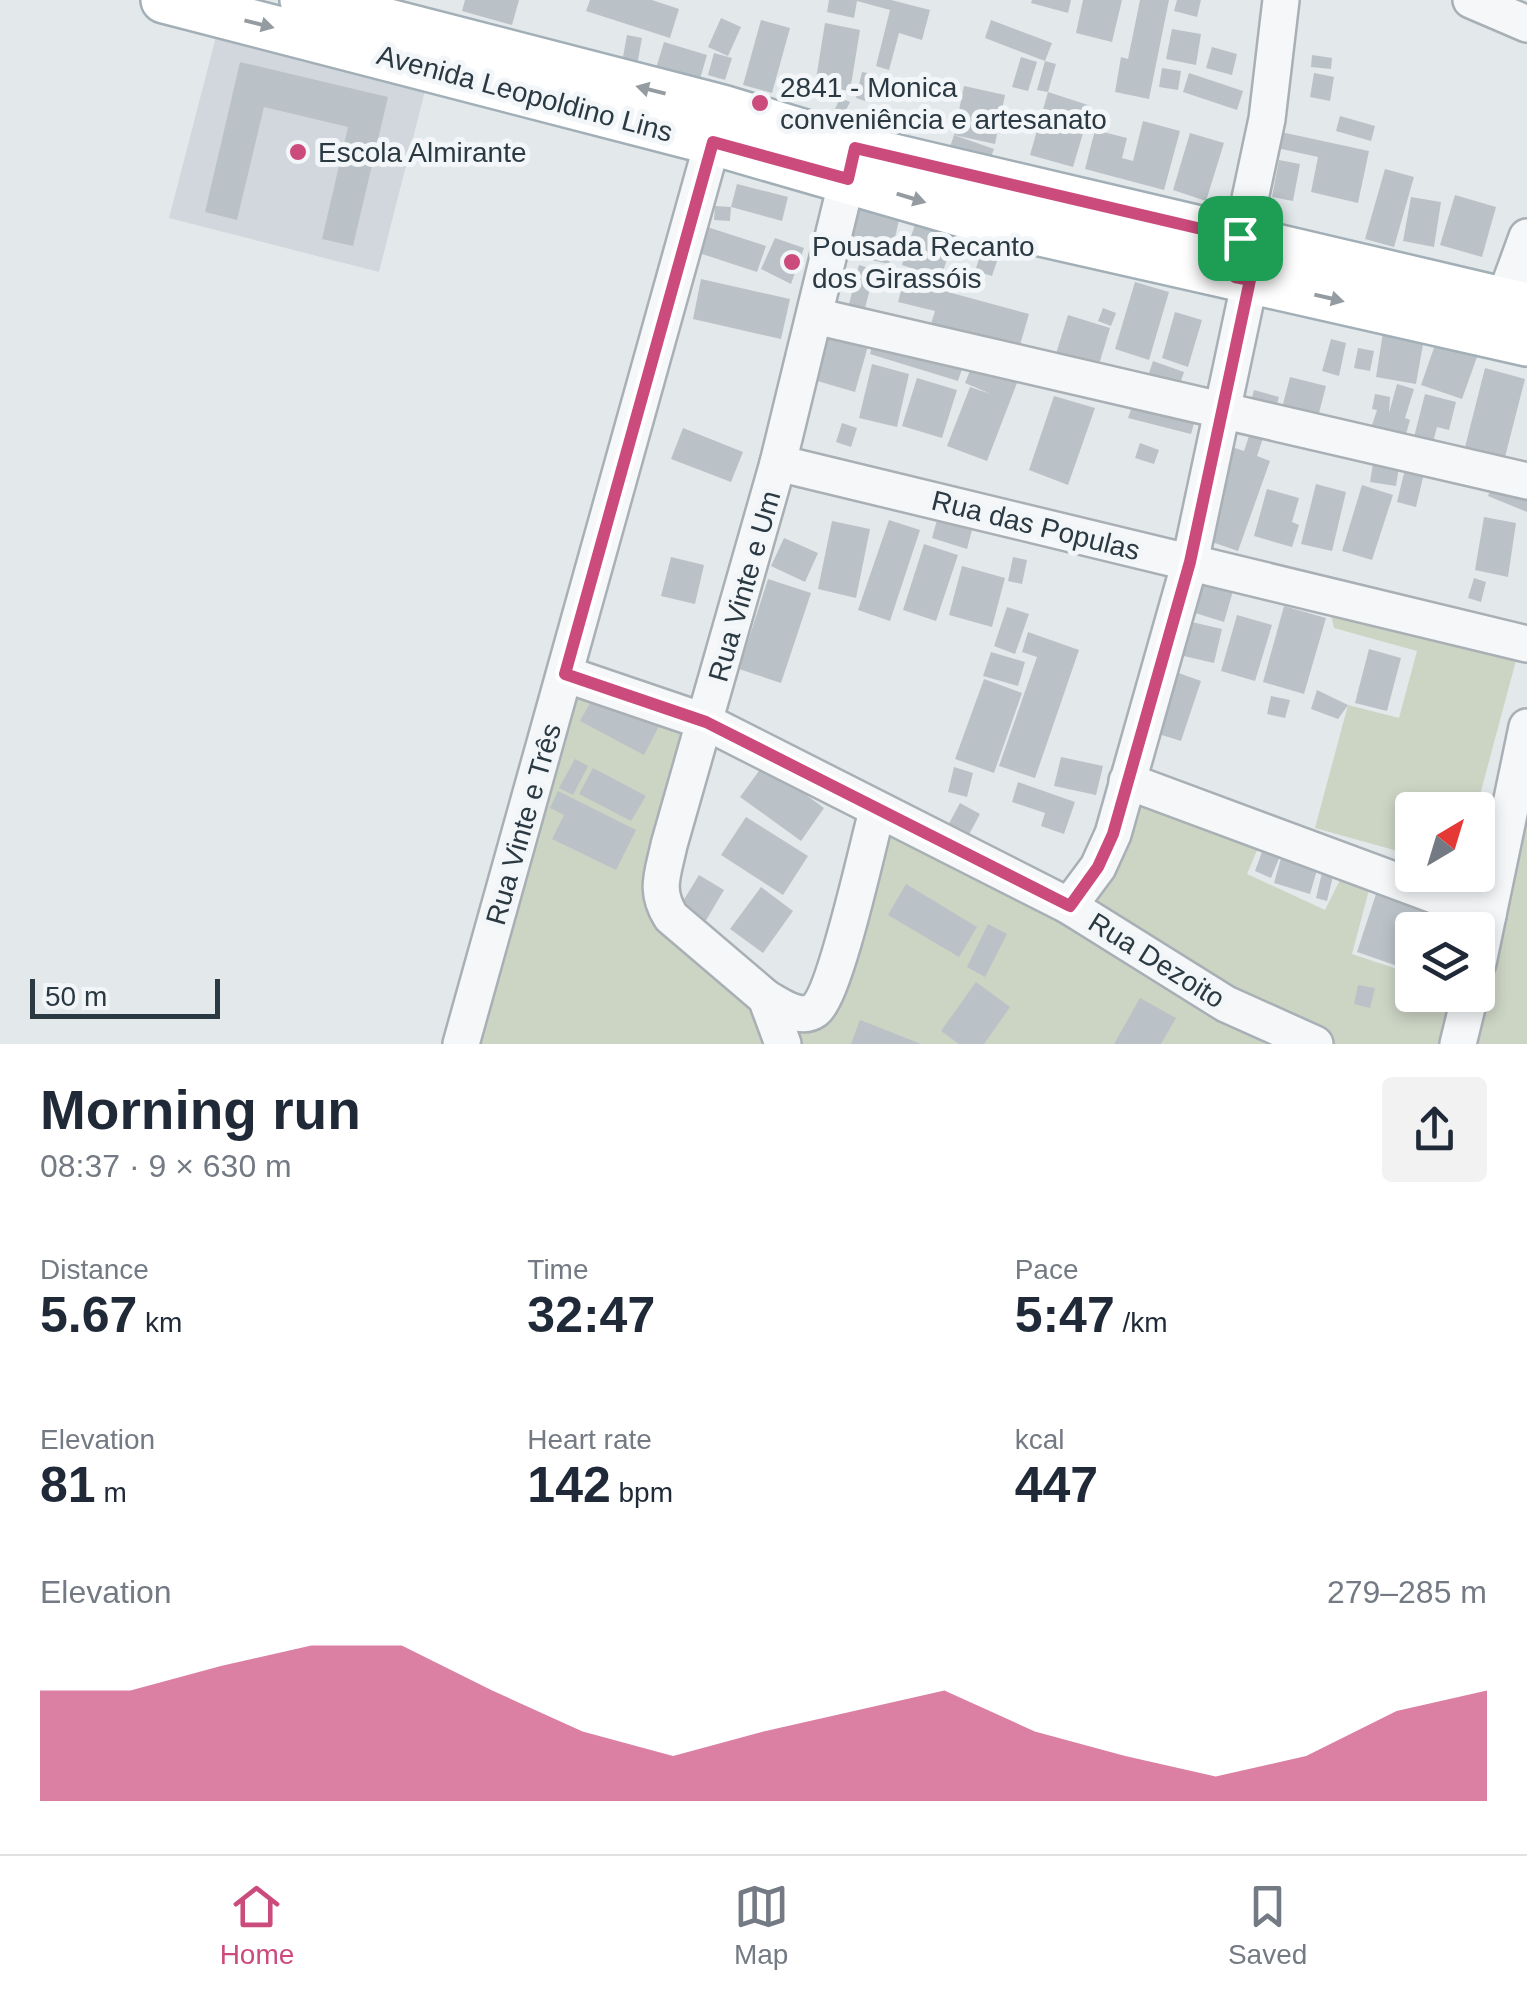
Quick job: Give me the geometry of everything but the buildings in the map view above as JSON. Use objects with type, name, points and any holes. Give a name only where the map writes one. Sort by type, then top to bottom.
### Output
[{"type":"main road","name":"Avenida Leopoldino Lins","points":[[164,0],[407,29]]},
{"type":"main road","name":"Avenida Leopoldino Lins","points":[[303,0],[852,164],[1527,343]]},
{"type":"main road","name":"Avenida Leopoldino Lins","points":[[1242,265],[1516,303]]},
{"type":"street","points":[[1070,906],[1105,854],[1190,562],[1222,410],[1267,119],[1281,0]]},
{"type":"street","points":[[1471,0],[1527,24]]},
{"type":"street","name":"Rua Vinte e Três","points":[[462,1044],[718,125]]},
{"type":"street","name":"Rua Vinte e Um","points":[[766,998],[671,917],[660,900],[668,844],[778,463],[852,164]]},
{"type":"street","points":[[1516,303],[1527,237]]},
{"type":"street","points":[[815,316],[1527,482]]},
{"type":"street","name":"Rua das Populas","points":[[778,463],[1527,644]]},
{"type":"street","name":"Rua Dezoito","points":[[565,674],[706,722],[1070,906],[1226,1004],[1316,1044]]},
{"type":"street","points":[[1489,912],[1527,727]]},
{"type":"street","points":[[1127,781],[1480,912]]},
{"type":"street","points":[[766,998],[794,1012],[818,1008],[833,972],[878,811]]},
{"type":"street","points":[[766,998],[784,1044]]},
{"type":"street","points":[[1458,1044],[1466,1012]]},
{"type":"shaded area","name":"Escola Almirante","points":[[217,33],[426,87],[379,272],[169,218]]},
{"type":"green space","points":[[1328,601],[1518,653],[1481,792],[1395,792],[1395,850],[1315,828],[1348,705],[1399,718],[1417,651],[1334,628]]},
{"type":"green space","points":[[569,684],[694,727],[650,889],[758,1006],[775,1044],[470,1044]]},
{"type":"green space","points":[[1130,790],[1261,841],[1247,874],[1325,910],[1342,876],[1370,886],[1352,954],[1395,968],[1395,1012],[1460,1012],[1452,1044],[1332,1044],[1079,903]]},
{"type":"green space","points":[[1527,791],[1527,1044],[1477,1044],[1483,1012],[1495,1012],[1495,953]]},
{"type":"green space","points":[[882,823],[1068,913],[1265,1044],[793,1044],[787,1021],[823,1020]]},
{"type":"place","name":"2841 - Monica conveniência e artesanato","points":[[760,103]]},
{"type":"place","name":"Escola Almirante","points":[[298,152]]},
{"type":"place","name":"Pousada Recanto dos Girassóis","points":[[792,262]]},
{"type":"route","points":[[713,142],[848,179],[855,148],[1240,238],[1235,277],[1250,280],[1190,562],[1113,834],[1098,867],[1070,906],[706,722],[565,674],[713,142]]}]
